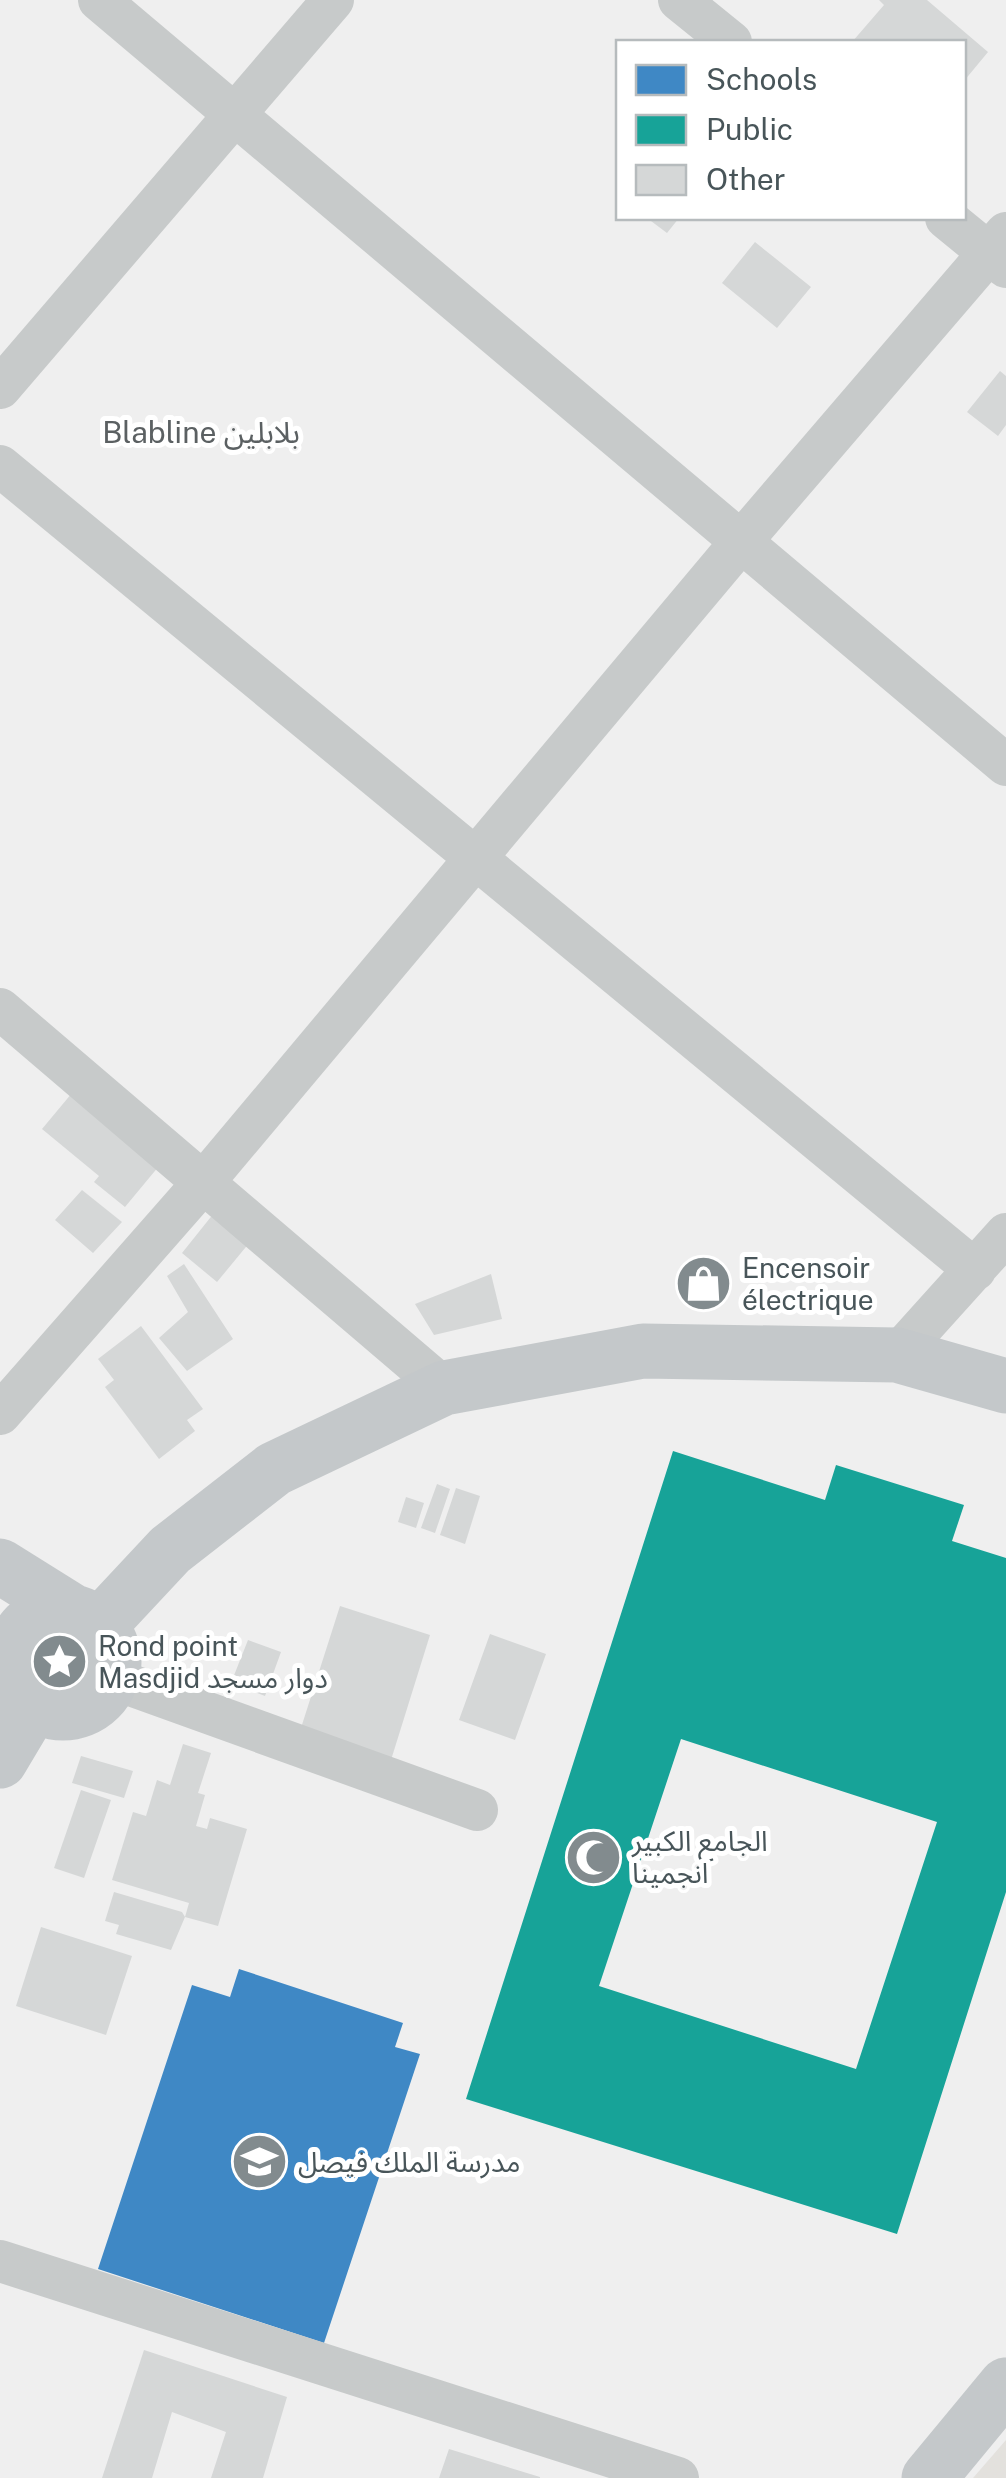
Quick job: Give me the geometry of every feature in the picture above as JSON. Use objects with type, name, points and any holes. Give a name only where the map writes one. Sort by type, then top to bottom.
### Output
[{"type":"main road","points":[[86,1619],[274,1469],[444,1388],[643,1351],[897,1355],[1006,1386]]},
{"type":"main road","points":[[0,1566],[86,1619],[110,1641],[114,1660],[111,1678],[102,1694],[88,1706],[70,1712],[52,1712],[16,1679]]},
{"type":"main road","points":[[0,1761],[16,1679],[12,1658],[26,1627],[39,1616],[55,1611],[86,1619]]},
{"type":"main road","points":[[930,2478],[1006,2385]]},
{"type":"street","points":[[99,0],[1006,765]]},
{"type":"street","points":[[0,388],[333,0]]},
{"type":"street","points":[[679,0],[729,40]]},
{"type":"street","points":[[0,1414],[202,1184],[740,543],[1000,251],[949,220]]},
{"type":"street","points":[[0,466],[975,1270]]},
{"type":"street","points":[[0,1009],[444,1388]]},
{"type":"street","points":[[897,1355],[1006,1234]]},
{"type":"street","points":[[111,1678],[477,1810]]},
{"type":"street","points":[[0,2261],[678,2478]]},
{"type":"shaded area","points":[[1006,2440],[1006,2478],[973,2478]]},
{"type":"building: Schools","name":"مدرسة الملك فيصل","points":[[239,1969],[403,2023],[395,2047],[420,2054],[324,2343],[98,2269],[192,1985],[230,1997]]},
{"type":"building: Public","name":"الجامع الكبير انجمينا","points":[[673,1451],[825,1500],[836,1465],[964,1505],[952,1541],[1006,1558],[1006,1892],[897,2234],[466,2099]],"holes":[[[681,1739],[937,1822],[856,2069],[599,1986]]]},
{"type":"building: Other","points":[[879,0],[927,0],[988,52],[966,79],[966,40],[854,40],[884,5]]},
{"type":"building: Other","points":[[650,220],[677,220],[667,233]]},
{"type":"building: Other","points":[[755,242],[811,287],[777,328],[722,283]]},
{"type":"building: Other","points":[[1000,371],[1006,376],[1006,425],[998,436],[967,412]]},
{"type":"building: Other","points":[[77,1087],[164,1160],[125,1207],[94,1182],[99,1176],[42,1129]]},
{"type":"building: Other","points":[[82,1190],[122,1222],[93,1253],[55,1220]]},
{"type":"building: Other","points":[[214,1213],[250,1242],[217,1282],[182,1253]]},
{"type":"building: Other","points":[[184,1264],[233,1339],[187,1371],[159,1338],[188,1312],[167,1276]]},
{"type":"building: Other","points":[[491,1274],[502,1319],[434,1335],[415,1304]]},
{"type":"building: Other","points":[[141,1326],[203,1409],[187,1420],[195,1431],[159,1459],[105,1387],[114,1380],[98,1359]]},
{"type":"building: Other","points":[[437,1484],[450,1489],[435,1533],[421,1528]]},
{"type":"building: Other","points":[[456,1488],[480,1496],[465,1544],[440,1535]]},
{"type":"building: Other","points":[[406,1497],[424,1503],[416,1528],[398,1522]]},
{"type":"building: Other","points":[[340,1606],[430,1635],[391,1760],[300,1731]]},
{"type":"building: Other","points":[[490,1634],[546,1654],[515,1740],[459,1720]]},
{"type":"building: Other","points":[[248,1640],[281,1652],[265,1696],[231,1683]]},
{"type":"building: Other","points":[[183,1744],[211,1753],[198,1793],[205,1795],[196,1826],[207,1829],[210,1818],[247,1829],[218,1926],[185,1917],[189,1903],[112,1880],[133,1812],[146,1816],[157,1780],[170,1785]]},
{"type":"building: Other","points":[[81,1756],[133,1771],[124,1798],[72,1783]]},
{"type":"building: Other","points":[[81,1790],[111,1800],[84,1878],[54,1868]]},
{"type":"building: Other","points":[[114,1892],[182,1912],[185,1917],[171,1950],[116,1934],[119,1925],[105,1921]]},
{"type":"building: Other","points":[[41,1927],[132,1956],[106,2035],[16,2006]]},
{"type":"building: Other","points":[[144,2350],[287,2397],[263,2478],[211,2478],[226,2432],[172,2412],[152,2478],[102,2478]]},
{"type":"building: Other","points":[[449,2449],[540,2477],[540,2478],[439,2478]]},
{"type":"place","name":"Encensoir électrique","points":[[703,1284]]},
{"type":"place","name":"Rond point Masdjid دوار مسجد","points":[[59,1662]]},
{"type":"place","name":"الجامع الكبير انجمينا","points":[[593,1857]]},
{"type":"place","name":"مدرسة الملك فيصل","points":[[259,2162]]},
{"type":"district","name":"Blabline بلابلين","points":[[201,433]]}]
